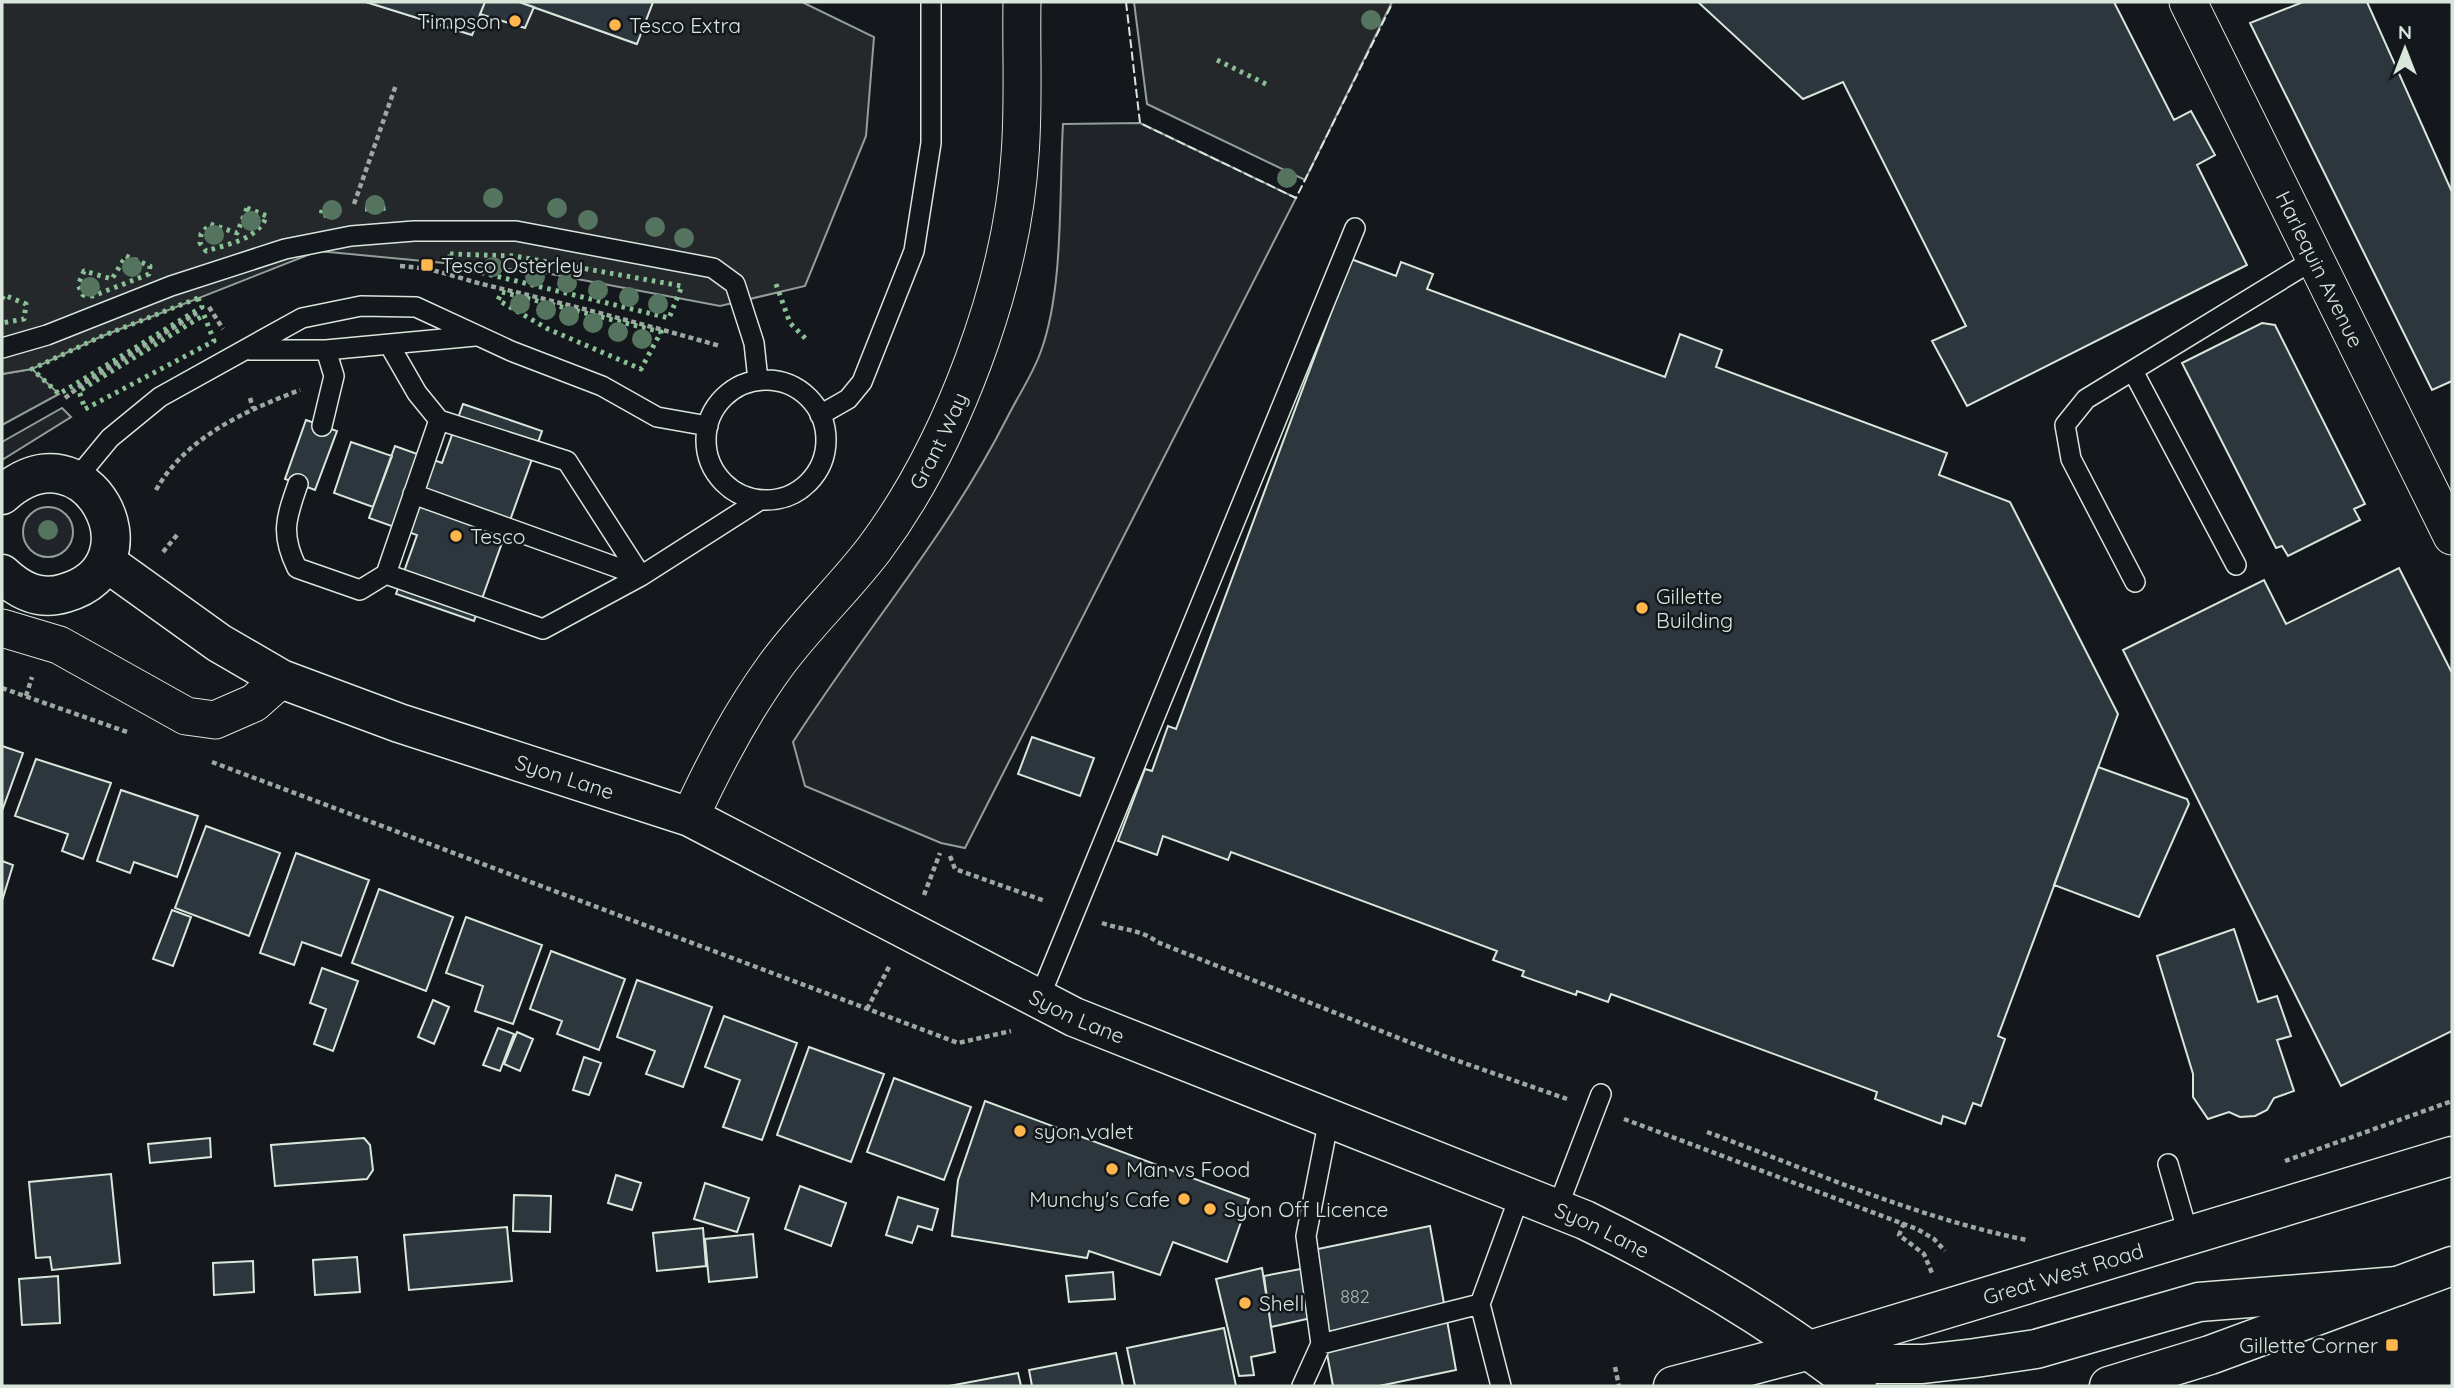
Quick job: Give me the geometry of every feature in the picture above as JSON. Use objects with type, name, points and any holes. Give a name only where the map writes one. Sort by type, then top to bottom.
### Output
[{"type":"main road","points":[[2,495],[15,483],[35,475],[56,473],[76,480],[92,490],[103,505],[112,543],[106,562],[93,578],[76,590],[56,596],[36,595],[17,587],[2,574]]},
{"type":"main road","name":"Syon Lane","points":[[106,562],[219,643],[281,679],[400,723],[690,817],[1074,1017],[1557,1209],[1659,1255],[1735,1299],[1857,1386]]},
{"type":"main road","name":"Great West Road","points":[[1673,1386],[1810,1350],[2452,1156]]},
{"type":"main road","points":[[2109,1386],[2210,1354],[2452,1266]]},
{"type":"main road","points":[[1810,1350],[1871,1364],[1923,1364],[2036,1349],[2199,1301],[2398,1286]]},
{"type":"street","name":"Grant Way","points":[[690,817],[740,716],[777,664],[875,547],[920,473],[956,405],[1003,268],[1020,157],[1022,2]]},
{"type":"street","name":"Harlequin Avenue","points":[[2188,2],[2452,536]]},
{"type":"street","points":[[2,628],[59,645],[186,716],[215,720],[254,703],[281,679]]},
{"type":"lane","points":[[820,415],[848,399],[862,382],[914,251],[930,143],[930,2]]},
{"type":"lane","points":[[1039,999],[1355,228]]},
{"type":"lane","points":[[2,348],[47,335],[171,286],[318,240],[414,230],[516,231],[713,268],[735,284],[754,344],[758,380]]},
{"type":"lane","points":[[2135,582],[2071,458],[2065,425],[2086,399],[2134,373],[2315,259]]},
{"type":"lane","points":[[76,480],[129,419],[160,397],[249,351],[302,318],[361,306],[416,307],[476,336],[602,386],[657,417],[708,426]]},
{"type":"lane","points":[[249,351],[326,351],[476,336]]},
{"type":"lane","points":[[390,346],[417,393],[439,420],[567,461],[641,576]]},
{"type":"lane","points":[[322,426],[334,376],[326,351]]},
{"type":"lane","points":[[2134,373],[2236,565]]},
{"type":"lane","points":[[758,380],[790,385],[805,394],[820,415],[827,443],[823,461],[813,478],[798,491],[779,498],[760,500],[741,494],[724,482],[712,466],[707,447],[708,426],[714,410],[725,397],[739,387],[758,380]]},
{"type":"lane","points":[[298,484],[286,518],[286,546],[297,568],[360,590],[386,574],[439,420]]},
{"type":"lane","points":[[413,494],[641,576]]},
{"type":"lane","points":[[386,574],[543,629],[641,576],[760,500]]},
{"type":"lane","points":[[1557,1209],[1598,1101]]},
{"type":"lane","points":[[1302,1386],[1321,1344],[1306,1236],[1329,1119]]},
{"type":"lane","points":[[2168,1164],[2189,1237]]},
{"type":"lane","points":[[1501,1386],[1480,1304],[1520,1195]]},
{"type":"lane","points":[[1321,1344],[1480,1304]]},
{"type":"path","points":[[350,215],[396,86]]},
{"type":"path","points":[[208,306],[225,332]]},
{"type":"path","points":[[156,490],[171,464],[220,426],[253,408],[312,385],[331,385]]},
{"type":"path","points":[[250,398],[253,408]]},
{"type":"path","points":[[163,552],[177,535]]},
{"type":"path","points":[[2,688],[134,734]]},
{"type":"path","points":[[209,761],[958,1043],[1074,1017]]},
{"type":"path","points":[[922,899],[940,853]]},
{"type":"path","points":[[950,856],[955,869],[1046,902]]},
{"type":"path","points":[[1093,919],[1124,931],[1146,933],[1157,942],[1444,1056],[1598,1101],[1903,1223],[1934,1239],[1945,1251]]},
{"type":"path","points":[[867,1009],[894,958]]},
{"type":"path","points":[[2284,1161],[2452,1101]]},
{"type":"path","points":[[1707,1132],[1943,1219],[1976,1230],[2033,1241]]},
{"type":"path","points":[[1903,1223],[1899,1235],[1924,1254],[1933,1274]]},
{"type":"path","points":[[1615,1367],[1619,1386]]},
{"type":"shaded area","points":[[2,2],[366,2],[472,35],[485,2],[519,2],[636,44],[653,2],[802,2],[874,37],[866,136],[805,286],[720,306],[540,272],[318,251],[100,337],[32,369],[2,374]]},
{"type":"shaded area","points":[[1134,2],[1392,2],[1305,180],[1147,104]]},
{"type":"shaded area","points":[[1140,123],[1296,198],[965,848],[941,843],[805,786],[793,742],[958,503],[1038,360],[1054,299],[1063,124]]},
{"type":"shaded area","points":[[32,369],[59,394],[2,425],[2,374]]},
{"type":"shaded area","points":[[62,408],[71,417],[2,460],[2,442]]},
{"type":"shaded area","points":[[48,507],[66,514],[73,532],[66,550],[48,557],[30,550],[23,532],[30,514]]},
{"type":"building","points":[[366,2],[485,2],[472,35]]},
{"type":"building","name":"Timpson","points":[[485,2],[519,2],[534,7],[525,28],[480,14]]},
{"type":"building","name":"Tesco Extra","points":[[519,2],[653,2],[637,44]]},
{"type":"building","points":[[1698,2],[2114,2],[2174,120],[2191,111],[2215,155],[2197,165],[2247,265],[1967,406],[1932,341],[1966,326],[1843,82],[1803,99]]},
{"type":"building","points":[[2303,2],[2367,2],[2452,192],[2452,381],[2432,390],[2250,23]]},
{"type":"building","name":"Gillette Building","points":[[1351,259],[1396,276],[1401,262],[1433,274],[1427,289],[1665,377],[1680,334],[1722,350],[1716,367],[1947,453],[1939,475],[2010,502],[2118,714],[1998,1036],[2005,1039],[1981,1106],[1973,1103],[1965,1124],[1943,1116],[1941,1124],[1875,1099],[1877,1092],[1611,994],[1608,1002],[1577,991],[1576,995],[1522,976],[1524,971],[1493,960],[1497,951],[1231,852],[1228,860],[1163,836],[1157,855],[1118,841],[1145,769],[1152,771],[1168,726],[1176,729]]},
{"type":"building","points":[[2262,323],[2275,325],[2365,504],[2354,509],[2360,520],[2288,556],[2282,546],[2276,548],[2182,363]]},
{"type":"building","points":[[463,404],[542,431],[474,621],[396,594],[417,535],[369,518],[395,446],[442,463]]},
{"type":"building","points":[[306,420],[337,431],[315,490],[285,479]]},
{"type":"building","points":[[351,442],[392,456],[373,507],[334,493]]},
{"type":"building","points":[[2399,568],[2452,673],[2452,1031],[2341,1086],[2123,650],[2264,580],[2286,624]]},
{"type":"building","points":[[1032,737],[1094,758],[1080,796],[1018,774]]},
{"type":"building","points":[[2,746],[23,753],[2,811]]},
{"type":"building","points":[[36,759],[111,783],[83,859],[62,851],[68,834],[15,816]]},
{"type":"building","points":[[2098,767],[2187,799],[2189,804],[2139,917],[2054,885]]},
{"type":"building","points":[[121,790],[198,816],[177,877],[134,862],[130,873],[97,861]]},
{"type":"building","points":[[206,826],[280,853],[249,936],[175,908]]},
{"type":"building","points":[[296,853],[369,880],[341,956],[302,942],[294,965],[260,953]]},
{"type":"building","points":[[2,861],[13,865],[2,901]]},
{"type":"building","points":[[379,889],[453,917],[426,991],[352,963]]},
{"type":"building","points":[[172,910],[191,917],[173,966],[153,959]]},
{"type":"building","points":[[466,917],[542,945],[513,1024],[475,1011],[483,986],[446,973]]},
{"type":"building","points":[[2234,929],[2258,1002],[2277,996],[2291,1036],[2277,1040],[2294,1091],[2274,1098],[2267,1110],[2255,1116],[2240,1117],[2229,1112],[2208,1119],[2193,1097],[2193,1074],[2157,956]]},
{"type":"building","points":[[551,951],[625,979],[599,1050],[557,1034],[562,1021],[530,1009]]},
{"type":"building","points":[[322,968],[358,981],[333,1051],[314,1044],[326,1009],[310,1003]]},
{"type":"building","points":[[637,980],[712,1007],[683,1087],[646,1074],[655,1051],[617,1037]]},
{"type":"building","points":[[433,1000],[449,1007],[434,1044],[418,1037]]},
{"type":"building","points":[[724,1016],[797,1043],[762,1140],[723,1127],[740,1080],[705,1067]]},
{"type":"building","points":[[498,1028],[514,1034],[500,1071],[483,1065]]},
{"type":"building","points":[[517,1032],[533,1039],[520,1071],[504,1064]]},
{"type":"building","points":[[809,1047],[884,1074],[851,1162],[777,1135]]},
{"type":"building","points":[[584,1057],[601,1063],[589,1095],[573,1090]]},
{"type":"building","points":[[894,1078],[971,1107],[944,1180],[867,1152]]},
{"type":"building","points":[[985,1101],[1249,1199],[1227,1262],[1173,1242],[1160,1275],[1089,1251],[1087,1258],[952,1236],[958,1180]]},
{"type":"building","points":[[210,1138],[211,1157],[150,1163],[148,1144]]},
{"type":"building","points":[[364,1138],[370,1145],[373,1170],[367,1179],[275,1186],[271,1145]]},
{"type":"building","points":[[111,1174],[120,1263],[52,1270],[50,1257],[36,1258],[29,1182]]},
{"type":"building","points":[[616,1175],[641,1183],[632,1210],[608,1203]]},
{"type":"building","points":[[705,1183],[749,1198],[737,1232],[694,1219]]},
{"type":"building","points":[[800,1186],[846,1203],[831,1246],[785,1229]]},
{"type":"building","points":[[514,1195],[551,1196],[550,1232],[513,1231]]},
{"type":"building","points":[[898,1197],[938,1209],[932,1230],[918,1226],[912,1243],[886,1235]]},
{"type":"building","name":"Shell","points":[[1430,1226],[1456,1370],[1379,1386],[1333,1386],[1320,1316],[1271,1327],[1264,1276],[1311,1267],[1308,1251]]},
{"type":"building","points":[[507,1227],[512,1281],[409,1290],[404,1235]]},
{"type":"building","points":[[703,1228],[706,1266],[657,1271],[653,1233]]},
{"type":"building","points":[[753,1234],[757,1277],[709,1282],[705,1239]]},
{"type":"building","points":[[357,1257],[360,1292],[315,1295],[313,1260]]},
{"type":"building","points":[[253,1261],[254,1292],[214,1295],[213,1263]]},
{"type":"building","name":"Shell","points":[[1262,1268],[1275,1352],[1251,1357],[1254,1375],[1239,1376],[1216,1279]]},
{"type":"building","points":[[1113,1272],[1115,1299],[1069,1302],[1066,1276]]},
{"type":"building","points":[[58,1276],[60,1323],[22,1325],[19,1279]]},
{"type":"building","points":[[1224,1328],[1236,1386],[1135,1386],[1127,1348]]},
{"type":"building","points":[[1116,1353],[1123,1386],[1032,1386],[1029,1370]]},
{"type":"building","points":[[1018,1373],[1021,1386],[949,1386]]},
{"type":"hedge","points":[[1217,60],[1266,84]]},
{"type":"hedge","points":[[247,208],[267,216],[256,231],[241,240],[206,251],[200,243],[201,234],[210,224],[237,233],[247,208]]},
{"type":"hedge","points":[[365,209],[389,208]]},
{"type":"hedge","points":[[322,210],[321,216],[338,212]]},
{"type":"hedge","points":[[450,254],[514,256],[682,286],[669,318],[450,265],[450,254]]},
{"type":"hedge","points":[[126,256],[150,266],[149,274],[93,296],[83,295],[78,285],[84,271],[112,279],[126,256]]},
{"type":"hedge","points":[[776,284],[790,323],[807,340]]},
{"type":"hedge","points":[[502,292],[661,332],[641,369],[548,329],[498,300],[502,292]]},
{"type":"hedge","points":[[2,299],[4,295],[26,304],[24,319],[2,323]]},
{"type":"hedge","points":[[198,298],[202,307],[59,394],[32,369],[100,337],[198,298]]},
{"type":"hedge","points":[[204,315],[214,341],[85,409],[79,391],[204,315]]},
{"type":"fence","points":[[1126,2],[1140,123],[1296,198],[1393,2]]},
{"type":"place","name":"Timpson","points":[[515,21]]},
{"type":"place","name":"Tesco Extra","points":[[615,25]]},
{"type":"place","name":"Tesco Osterley","points":[[427,265]]},
{"type":"place","name":"Tesco","points":[[456,536]]},
{"type":"place","name":"Gillette Building","points":[[1642,608]]},
{"type":"place","name":"syon valet","points":[[1020,1131]]},
{"type":"place","name":"Man vs Food","points":[[1112,1169]]},
{"type":"place","name":"Munchy's Cafe","points":[[1184,1199]]},
{"type":"place","name":"Syon Off Licence","points":[[1210,1209]]},
{"type":"place","name":"Shell","points":[[1245,1303]]},
{"type":"place","name":"Gillette Corner","points":[[2392,1345]]}]
